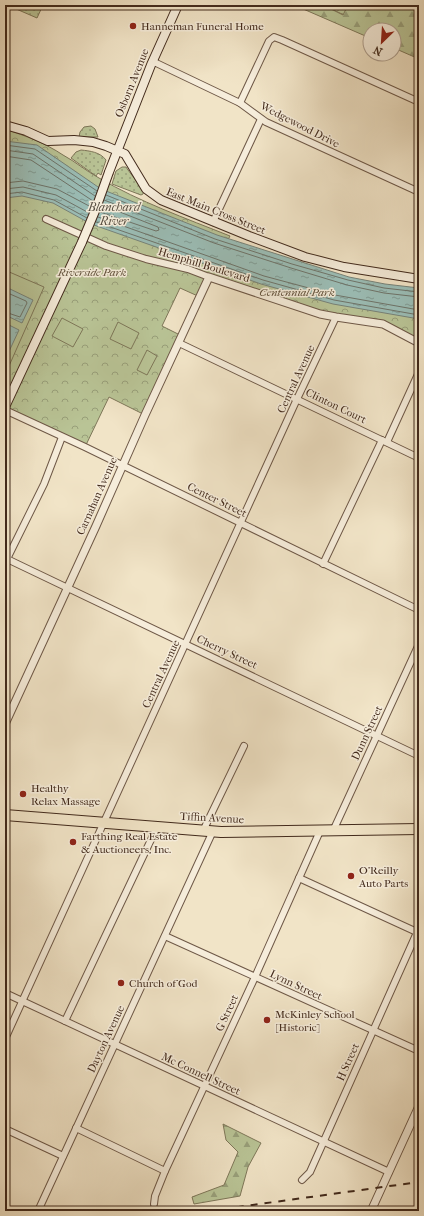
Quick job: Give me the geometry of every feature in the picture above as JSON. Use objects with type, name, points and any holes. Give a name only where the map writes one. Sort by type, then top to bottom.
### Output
[{"type":"highway","name":"Tiffin Avenue","points":[[5,815],[208,831],[333,831],[419,828]]},
{"type":"main road","name":"Osborn Avenue","points":[[5,409],[82,242],[95,211],[116,150],[152,61],[178,5]]},
{"type":"main road","name":"East Main Cross Street","points":[[5,125],[26,131],[48,140],[89,141],[116,150],[124,154],[150,193],[161,200],[283,249],[326,263],[361,271],[419,279]]},
{"type":"street","points":[[240,103],[269,41],[274,37],[419,102]]},
{"type":"street","name":"Wedgewood Drive","points":[[152,61],[240,103],[261,119],[419,192]]},
{"type":"street","points":[[213,222],[261,119]]},
{"type":"street","name":"Hemphill Boulevard","points":[[46,219],[106,246],[210,277],[291,305],[336,317],[383,324],[419,342]]},
{"type":"street","name":"Carnahan Avenue","points":[[5,724],[123,466],[147,409],[210,277]]},
{"type":"street","name":"Central Avenue","points":[[5,1039],[297,399],[336,317]]},
{"type":"street","name":"Clinton Court","points":[[179,343],[419,458]]},
{"type":"street","points":[[323,564],[419,372]]},
{"type":"street","name":"Center Street","points":[[5,409],[419,610]]},
{"type":"street","points":[[6,558],[44,484],[62,437]]},
{"type":"street","name":"Cherry Street","points":[[6,558],[419,756]]},
{"type":"street","name":"Dunn Street","points":[[333,831],[419,644]]},
{"type":"street","name":"Dayton Avenue","points":[[38,1211],[165,936],[244,746]]},
{"type":"street","points":[[65,1021],[157,827]]},
{"type":"street","name":"G Street","points":[[154,1204],[155,1196],[164,1171],[255,977],[320,831]]},
{"type":"street","points":[[299,878],[418,931]]},
{"type":"street","name":"H Street","points":[[302,1180],[310,1172],[418,931]]},
{"type":"street","name":"Lynn Street","points":[[165,936],[419,1051]]},
{"type":"street","name":"Mc Connell Street","points":[[5,993],[389,1172]]},
{"type":"street","points":[[371,1211],[419,1106]]},
{"type":"street","points":[[76,1128],[164,1171]]},
{"type":"street","points":[[5,1129],[63,1156]]},
{"type":"green space","points":[[7,5],[43,5],[37,18]]},
{"type":"green space","points":[[294,5],[323,5],[343,15],[348,5],[419,5],[419,59],[402,52],[402,22],[362,22],[362,35]]},
{"type":"green space","points":[[323,5],[348,5],[344,15]]},
{"type":"green space","points":[[91,126],[95,129],[98,137],[79,137],[80,132],[84,127]]},
{"type":"green space","name":"Riverside Park","points":[[5,129],[42,143],[130,195],[230,236],[221,253],[419,309],[419,343],[383,324],[336,317],[210,277],[200,297],[180,288],[162,326],[182,336],[145,415],[109,397],[85,447],[5,410]]},
{"type":"green space","points":[[81,150],[91,151],[104,157],[106,160],[101,175],[98,173],[96,176],[71,158],[76,152]]},
{"type":"green space","points":[[122,167],[126,167],[144,191],[143,194],[141,195],[112,184],[116,171]]},
{"type":"green space","points":[[7,271],[44,287],[5,375],[5,272]]},
{"type":"green space","points":[[62,318],[83,329],[73,347],[52,336]]},
{"type":"green space","points":[[118,322],[139,333],[131,349],[110,339]]},
{"type":"green space","points":[[147,350],[157,356],[147,375],[137,370]]},
{"type":"green space","points":[[223,1124],[261,1143],[248,1167],[240,1196],[194,1204],[192,1197],[224,1185],[238,1152],[226,1140]]},
{"type":"water","name":"Blanchard River","points":[[5,141],[37,145],[101,189],[217,235],[349,277],[385,284],[419,288],[419,319],[333,304],[261,284],[91,224],[53,203],[22,196],[5,198]]},
{"type":"water","points":[[8,288],[33,300],[22,323],[5,315],[5,295]]},
{"type":"water","points":[[5,323],[19,330],[5,360]]},
{"type":"railway","points":[[209,1211],[419,1182]]},
{"type":"place","name":"Hanneman Funeral Home","points":[[133,26]]},
{"type":"place","name":"Healthy Relax Massage","points":[[23,794]]},
{"type":"place","name":"Farthing Real Estate & Auctioneers, Inc.","points":[[73,842]]},
{"type":"place","name":"O'Reilly Auto Parts","points":[[351,876]]},
{"type":"place","name":"Church of God","points":[[121,983]]},
{"type":"place","name":"McKinley School [Historic]","points":[[267,1020]]},
{"type":"park label","name":"Centennial Park","points":[[297,292]]}]
